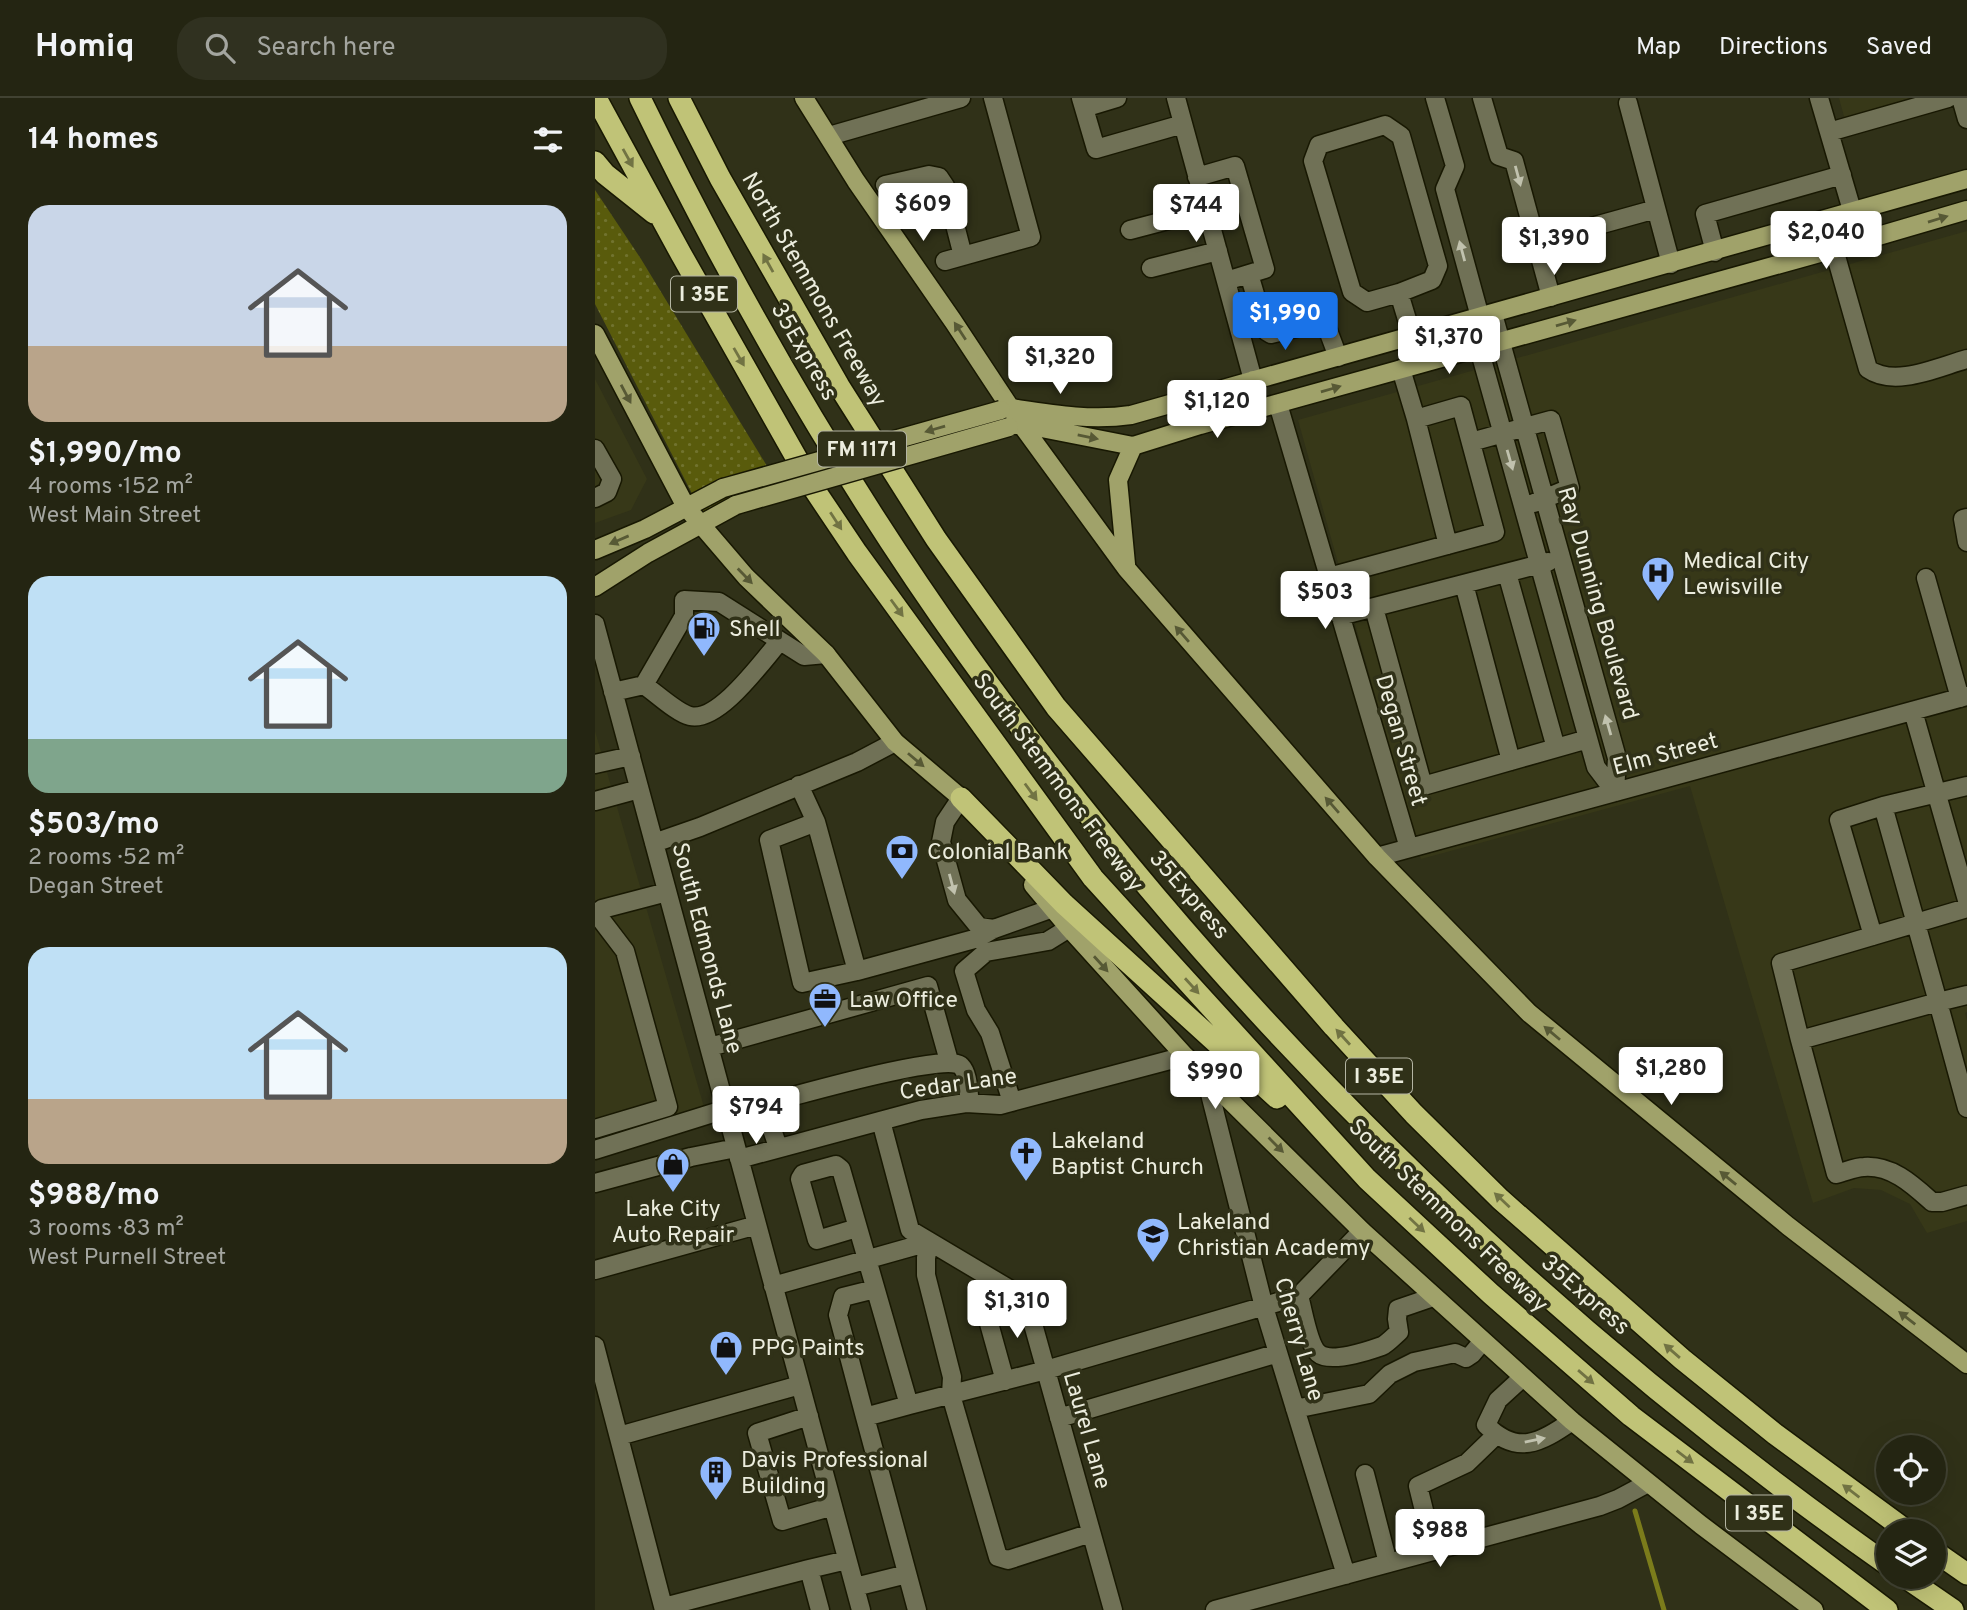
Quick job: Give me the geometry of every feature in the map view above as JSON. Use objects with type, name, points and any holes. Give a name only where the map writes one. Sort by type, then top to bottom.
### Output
[{"type":"highway","name":"I 35E","points":[[596,98],[662,220]]},
{"type":"highway","name":"35Express","points":[[640,98],[693,207],[815,421],[965,652],[1107,837],[1240,992],[1319,1077],[1488,1241],[1661,1393],[1876,1556]]},
{"type":"highway","name":"North Stemmons Freeway","points":[[679,98],[786,296],[936,539]]},
{"type":"highway","points":[[595,162],[605,174],[662,220]]},
{"type":"highway","name":"South Stemmons Freeway","points":[[662,220],[814,489],[857,553],[1093,878],[1367,1179],[1491,1294],[1631,1416],[1887,1610]]},
{"type":"highway","name":"South Stemmons Freeway","points":[[936,539],[1056,707],[1325,1017],[1414,1114],[1500,1199],[1672,1350],[1775,1434],[1891,1519]]},
{"type":"highway","points":[[961,798],[1059,906],[1367,1179]]},
{"type":"highway","points":[[1946,1559],[1967,1574]]},
{"type":"highway","points":[[1922,1589],[1953,1610]]},
{"type":"main road","points":[[804,98],[1015,426],[1126,568],[1377,857],[1529,1013],[1788,1226],[1967,1364]]},
{"type":"main road","points":[[1006,409],[1065,416],[1122,416],[1551,298],[1967,179]]},
{"type":"main road","points":[[1015,426],[1133,446],[1967,210]]},
{"type":"main road","points":[[595,334],[602,365],[661,461],[685,507],[699,525],[746,577],[826,654],[895,742],[961,798]]},
{"type":"main road","points":[[1200,425],[1245,396],[1253,380]]},
{"type":"main road","name":"FM 1171","points":[[595,550],[645,529],[723,488],[1006,409]]},
{"type":"main road","name":"FM 1171","points":[[595,587],[736,505],[1015,426]]},
{"type":"main road","points":[[1126,568],[1118,480],[1133,446]]},
{"type":"main road","points":[[645,529],[659,515],[664,505],[666,482],[661,461]]},
{"type":"main road","points":[[1059,906],[1069,928],[1185,1056],[1362,1231],[1571,1421],[1814,1610]]},
{"type":"street","points":[[945,261],[1031,237],[993,98]]},
{"type":"street","points":[[1117,98],[1082,103],[1096,149],[1183,124]]},
{"type":"street","points":[[1176,98],[1253,380]]},
{"type":"street","points":[[1435,98],[1455,166],[1445,188],[1481,317]]},
{"type":"street","points":[[1482,98],[1499,156],[1514,161],[1551,298]]},
{"type":"street","points":[[1647,98],[1628,101],[1671,264]]},
{"type":"street","points":[[1819,98],[1861,241]]},
{"type":"street","points":[[1829,132],[1948,98]]},
{"type":"street","points":[[1961,98],[1967,119]]},
{"type":"street","points":[[829,136],[957,99]]},
{"type":"street","points":[[1385,125],[1401,136],[1438,266],[1432,280],[1399,293],[1367,302],[1352,292],[1313,161],[1319,145],[1385,125]]},
{"type":"street","points":[[1198,177],[1235,166],[1265,269],[1226,281]]},
{"type":"street","points":[[884,185],[929,174],[939,177],[945,186],[963,256]]},
{"type":"street","points":[[1715,252],[1705,214],[1842,175]]},
{"type":"street","points":[[1559,236],[1656,209]]},
{"type":"street","points":[[1130,230],[1206,210]]},
{"type":"street","points":[[1834,249],[1868,369],[1878,376],[1902,377],[1967,359]]},
{"type":"street","points":[[1151,268],[1218,251]]},
{"type":"street","points":[[1249,274],[1266,331],[1271,334],[1321,322],[1327,325],[1338,357]]},
{"type":"street","points":[[1399,293],[1412,336]]},
{"type":"street","name":"Ray Dunning Boulevard","points":[[1481,317],[1500,342],[1545,500],[1617,758],[1615,792]]},
{"type":"street","name":"Ray Dunning Boulevard","points":[[1481,317],[1478,347],[1577,702],[1596,767],[1615,792]]},
{"type":"street","points":[[1401,369],[1448,545]]},
{"type":"street","name":"Degan Street","points":[[1278,404],[1409,848]]},
{"type":"street","points":[[1329,577],[1495,532],[1461,407],[1416,419]]},
{"type":"street","points":[[1471,442],[1551,420],[1570,488],[1523,507]]},
{"type":"street","points":[[595,449],[612,479],[607,492],[595,498]]},
{"type":"street","points":[[1967,518],[1963,519],[1967,542]]},
{"type":"street","points":[[1340,616],[1561,557]]},
{"type":"street","points":[[1507,573],[1556,748]]},
{"type":"street","points":[[1926,578],[1964,697]]},
{"type":"street","points":[[1464,584],[1511,761]]},
{"type":"street","points":[[614,692],[644,685],[684,616],[684,600],[719,602],[804,656],[826,654]]},
{"type":"street","points":[[1374,608],[1423,786],[1588,739]]},
{"type":"street","points":[[1557,628],[1579,622]]},
{"type":"street","name":"South Edmonds Lane","points":[[595,624],[860,1610]]},
{"type":"street","points":[[644,685],[687,716],[697,717],[727,702],[780,640]]},
{"type":"street","points":[[1577,702],[1599,695]]},
{"type":"street","name":"Elm Street","points":[[1377,857],[1964,697]]},
{"type":"street","points":[[1913,711],[1967,900]]},
{"type":"street","points":[[654,843],[700,827],[857,762],[895,742]]},
{"type":"street","points":[[595,764],[631,756]]},
{"type":"street","points":[[799,785],[816,822],[856,971]]},
{"type":"street","points":[[1873,936],[1839,820],[1883,806],[1967,786]]},
{"type":"street","points":[[595,801],[639,789]]},
{"type":"street","points":[[961,798],[945,821],[941,842],[957,900],[979,927],[993,929]]},
{"type":"street","points":[[1883,806],[1967,1108]]},
{"type":"street","points":[[816,822],[769,840],[801,983],[952,946],[1059,906]]},
{"type":"street","points":[[595,1129],[668,1107],[625,951],[596,913],[667,892]]},
{"type":"street","points":[[1967,908],[1781,963],[1836,1174],[1863,1166],[1881,1168],[1907,1180],[1932,1202],[1967,1195]]},
{"type":"street","points":[[1012,1102],[990,1033],[976,1010],[964,971],[986,952],[1048,941],[1069,928]]},
{"type":"street","points":[[710,1047],[928,986],[949,1062]]},
{"type":"street","points":[[1800,1041],[1967,995]]},
{"type":"street","name":"Cedar Lane","points":[[595,1183],[691,1157],[778,1148],[921,1110],[970,1103],[1000,1105],[1185,1056]]},
{"type":"street","points":[[778,1148],[769,1116],[775,1103],[908,1068],[954,1061],[961,1066],[970,1103]]},
{"type":"street","name":"Cherry Lane","points":[[1205,1074],[1264,1307],[1346,1575]]},
{"type":"street","points":[[595,1150],[726,1109]]},
{"type":"street","name":"Laurel Lane","points":[[881,1121],[910,1230],[1026,1299],[1113,1610]]},
{"type":"street","points":[[595,1270],[757,1225]]},
{"type":"street","points":[[857,1228],[909,1405]]},
{"type":"street","points":[[865,1417],[1046,1370],[1299,1296],[1362,1231]]},
{"type":"street","points":[[773,1286],[929,1242],[926,1275],[952,1377],[951,1395],[998,1557],[1008,1560],[1091,1533]]},
{"type":"street","points":[[988,1277],[980,1291],[1005,1381]]},
{"type":"street","points":[[875,1289],[843,1297],[838,1315],[917,1610]]},
{"type":"street","points":[[1299,1296],[1313,1345],[1318,1353],[1328,1358],[1385,1345],[1399,1332],[1398,1309],[1433,1297]]},
{"type":"street","points":[[1295,1409],[1369,1394],[1390,1374],[1414,1362],[1455,1353],[1466,1358],[1482,1342]]},
{"type":"street","points":[[595,1346],[664,1608],[847,1560]]},
{"type":"street","points":[[1059,1418],[1278,1353]]},
{"type":"street","points":[[1523,1377],[1498,1400],[1486,1425],[1496,1435],[1513,1444],[1541,1440],[1571,1421]]},
{"type":"street","points":[[619,1436],[800,1385]]},
{"type":"street","points":[[809,1416],[757,1433],[782,1521],[833,1506]]},
{"type":"street","points":[[1434,1551],[1418,1486],[1467,1463],[1496,1435]]},
{"type":"street","points":[[1365,1474],[1388,1563]]},
{"type":"street","points":[[1215,1610],[1600,1506],[1648,1483]]},
{"type":"street","points":[[809,1569],[820,1610]]},
{"type":"street","points":[[855,1587],[907,1574]]},
{"type":"shaded area","points":[[1839,98],[1923,98],[1845,120]]},
{"type":"shaded area","points":[[595,190],[641,259],[770,471],[777,499],[705,519],[595,304]]},
{"type":"shaded area","name":"Medical City Lewisville","points":[[1967,231],[1967,1221],[1927,1233],[1910,1204],[1881,1190],[1854,1188],[1813,1203],[1690,786],[1421,859],[1298,420]]},
{"type":"shaded area","points":[[595,379],[647,479],[631,510],[595,523]]},
{"type":"shaded area","points":[[595,731],[706,1114],[595,1147]]},
{"type":"waterway","points":[[1635,1511],[1664,1610]]},
{"type":"place","name":"Medical City Lewisville","points":[[1658,603]]},
{"type":"place","name":"Shell","points":[[704,658]]},
{"type":"place","name":"Colonial Bank","points":[[902,881]]},
{"type":"place","name":"Law Office","points":[[825,1029]]},
{"type":"place","name":"Lakeland Baptist Church","points":[[1026,1183]]},
{"type":"place","name":"Lake City Auto Repair","points":[[673,1194]]},
{"type":"place","name":"Lakeland Christian Academy","points":[[1153,1264]]},
{"type":"place","name":"PPG Paints","points":[[726,1377]]},
{"type":"place","name":"Davis Professional Building","points":[[716,1502]]}]
